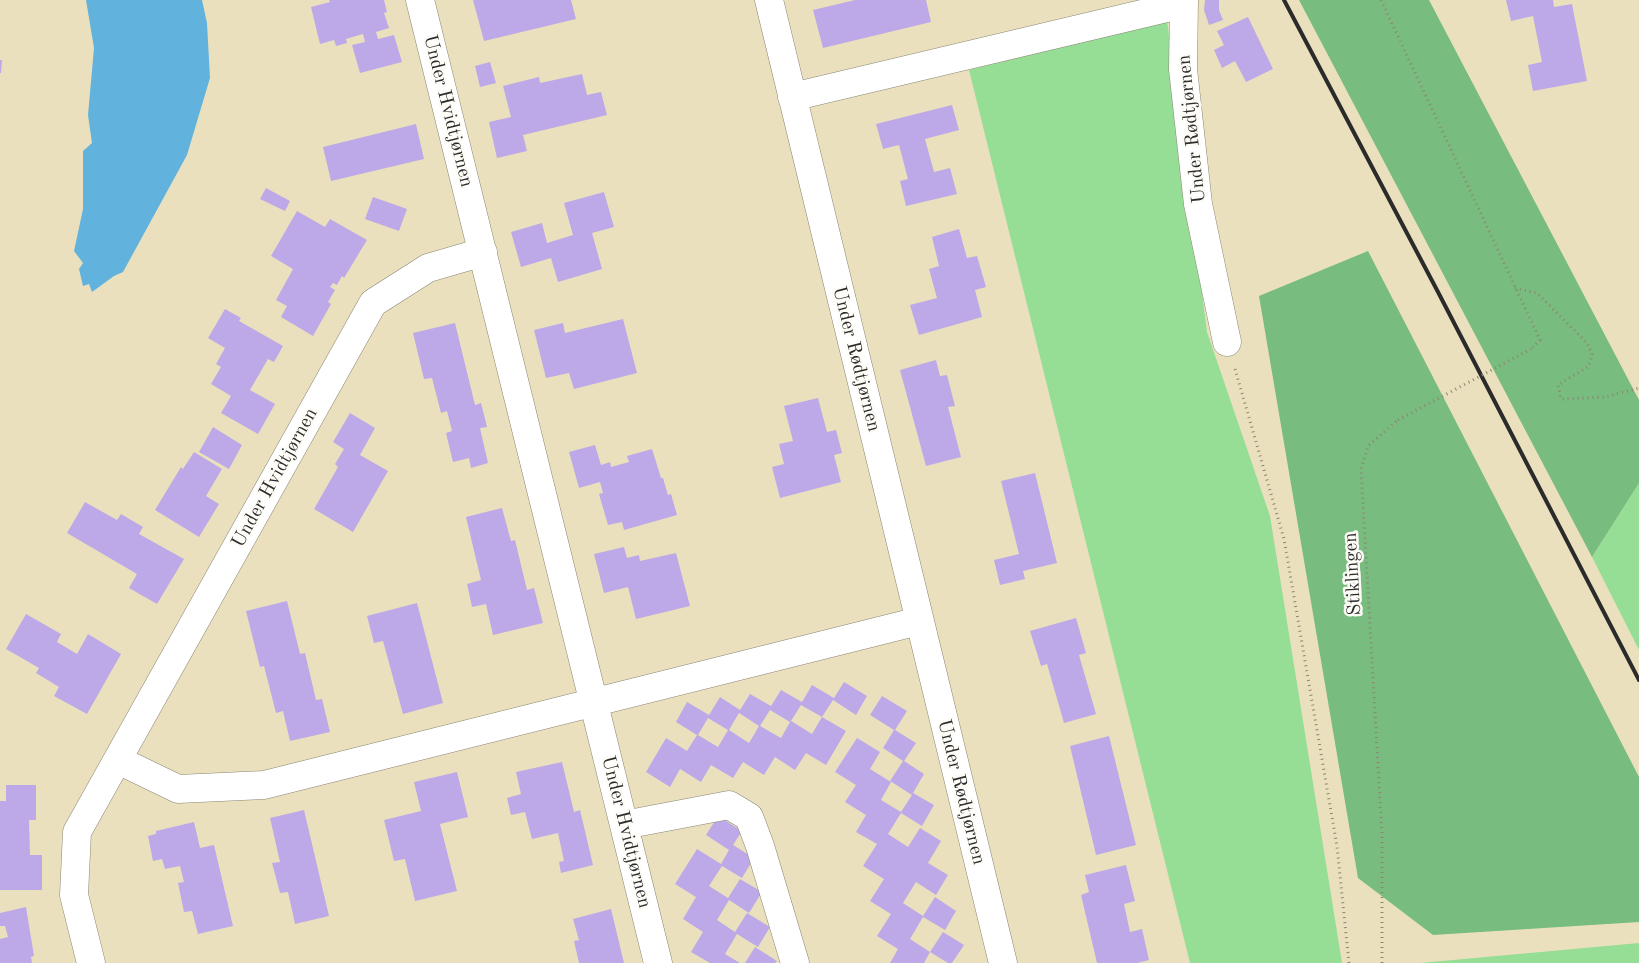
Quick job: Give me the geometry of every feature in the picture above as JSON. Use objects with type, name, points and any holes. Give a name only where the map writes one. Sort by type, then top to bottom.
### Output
[{"type":"street","name":"Under Hvidtjørnen","points":[[420,0],[658,963]]},
{"type":"street","name":"Under Rødtjørnen","points":[[768,0],[1003,963]]},
{"type":"street","name":"Under Rødtjørnen","points":[[792,96],[1184,2],[1183,69],[1198,204],[1227,342]]},
{"type":"street","name":"Under Hvidtjørnen","points":[[91,963],[74,895],[77,832],[374,303],[428,268],[483,252]]},
{"type":"street","points":[[118,760],[178,789],[264,785],[919,621]]},
{"type":"street","points":[[624,825],[729,805],[749,817],[760,846],[795,963]]},
{"type":"path","points":[[1380,0],[1514,288],[1537,293],[1587,343],[1592,354],[1589,366],[1558,385],[1561,399],[1605,397],[1639,388]]},
{"type":"path","name":"Stiklingen","points":[[1382,963],[1382,835],[1361,470],[1368,446],[1398,420],[1531,349],[1540,340],[1514,288]]},
{"type":"path","points":[[1227,342],[1284,540],[1337,846],[1349,963]]},
{"type":"green space","points":[[1299,0],[1429,0],[1639,400],[1639,483],[1592,557]]},
{"type":"green space","points":[[1167,20],[1207,332],[1270,516],[1342,963],[1190,963],[969,70]]},
{"type":"green space","points":[[1368,251],[1639,777],[1639,922],[1433,935],[1358,878],[1259,296]]},
{"type":"green space","points":[[1639,483],[1639,650],[1592,557]]},
{"type":"green space","points":[[1639,943],[1639,963],[1420,963]]},
{"type":"water","points":[[86,0],[202,0],[207,23],[210,78],[187,155],[123,272],[114,276],[92,292],[89,284],[83,286],[79,269],[83,263],[74,251],[83,209],[83,151],[92,143],[88,115],[94,48]]},
{"type":"building","points":[[329,0],[384,0],[387,12],[384,13],[389,28],[376,32],[378,39],[394,35],[402,62],[360,73],[352,45],[365,42],[363,34],[346,39],[347,43],[336,46],[334,40],[320,44],[311,7],[330,2]]},
{"type":"building","points":[[473,0],[571,0],[576,19],[484,41]]},
{"type":"building","points":[[855,0],[926,0],[931,22],[823,48],[813,10]]},
{"type":"building","points":[[1205,0],[1219,0],[1219,10],[1223,20],[1209,25],[1204,10]]},
{"type":"building","points":[[1506,0],[1553,0],[1554,7],[1572,4],[1587,81],[1533,91],[1528,65],[1542,62],[1533,16],[1511,21]]},
{"type":"building","points":[[1248,17],[1273,69],[1246,82],[1235,61],[1222,68],[1214,50],[1224,45],[1217,31]]},
{"type":"building","points":[[0,60],[2,60],[1,73],[0,73]]},
{"type":"building","points":[[490,62],[496,83],[480,87],[475,66]]},
{"type":"building","points":[[582,74],[587,95],[601,92],[607,115],[523,135],[527,151],[497,158],[489,122],[511,117],[503,86],[539,77],[540,83]]},
{"type":"building","points":[[952,105],[959,130],[925,139],[934,172],[950,168],[957,194],[906,206],[900,181],[908,179],[899,145],[883,149],[876,124]]},
{"type":"building","points":[[416,124],[424,159],[331,181],[323,147]]},
{"type":"building","points":[[266,188],[290,201],[285,211],[260,199]]},
{"type":"building","points":[[604,192],[614,227],[592,233],[602,269],[558,282],[551,258],[521,267],[511,232],[542,223],[547,243],[573,235],[564,203]]},
{"type":"building","points":[[373,197],[407,209],[399,231],[365,219]]},
{"type":"building","points":[[297,211],[325,227],[330,219],[367,240],[344,278],[342,276],[337,285],[333,283],[330,287],[335,290],[328,302],[331,304],[313,336],[281,317],[287,306],[276,300],[293,269],[271,256]]},
{"type":"building","points":[[959,229],[967,258],[977,256],[986,287],[975,290],[982,317],[919,335],[910,305],[937,298],[929,269],[939,266],[932,237]]},
{"type":"building","points":[[225,309],[241,318],[239,321],[283,346],[274,362],[268,359],[250,390],[275,404],[258,434],[221,413],[231,396],[211,384],[221,367],[216,364],[225,348],[208,338]]},
{"type":"building","points":[[623,319],[637,373],[574,389],[569,373],[546,378],[534,330],[563,323],[565,333]]},
{"type":"building","points":[[455,323],[475,405],[481,403],[487,427],[480,428],[488,463],[471,468],[469,458],[453,462],[446,433],[452,431],[447,411],[441,413],[432,378],[424,379],[413,333]]},
{"type":"building","points":[[936,360],[940,376],[947,375],[955,406],[948,407],[961,457],[926,466],[900,370]]},
{"type":"building","points":[[818,398],[827,432],[836,430],[842,453],[834,455],[841,482],[780,498],[772,467],[784,464],[779,444],[793,441],[784,406]]},
{"type":"building","points":[[350,413],[375,428],[360,455],[388,471],[353,532],[314,509],[338,467],[335,464],[344,449],[333,442]]},
{"type":"building","points":[[213,427],[242,445],[229,469],[199,452]]},
{"type":"building","points":[[595,445],[601,465],[610,462],[611,467],[629,462],[627,456],[652,449],[661,478],[663,478],[668,495],[671,494],[677,515],[624,530],[622,522],[608,525],[599,494],[603,493],[600,482],[579,488],[569,452]]},
{"type":"building","points":[[194,452],[222,469],[206,496],[219,504],[199,537],[155,510],[181,467],[183,469]]},
{"type":"building","points":[[1035,473],[1057,563],[1023,571],[1025,579],[1000,585],[994,560],[1019,554],[1001,481]]},
{"type":"building","points":[[85,502],[117,520],[121,514],[143,527],[139,534],[184,559],[157,604],[129,588],[137,574],[67,533]]},
{"type":"building","points":[[502,508],[511,541],[515,540],[527,590],[534,588],[543,623],[493,635],[486,604],[472,607],[467,584],[481,580],[466,517]]},
{"type":"building","points":[[624,547],[627,558],[639,555],[640,561],[676,553],[690,606],[636,619],[628,587],[604,593],[594,554]]},
{"type":"building","points":[[287,601],[300,654],[305,653],[316,700],[322,699],[330,732],[290,741],[283,711],[276,713],[264,666],[260,667],[246,611]]},
{"type":"building","points":[[417,603],[443,703],[403,714],[383,641],[374,643],[367,616]]},
{"type":"building","points":[[26,614],[61,634],[57,642],[77,654],[88,634],[121,654],[87,714],[54,696],[59,687],[36,673],[39,668],[6,649]]},
{"type":"building","points":[[1076,618],[1086,653],[1079,655],[1096,714],[1064,723],[1047,664],[1041,666],[1030,631]]},
{"type":"building","points":[[844,682],[867,696],[856,715],[833,700],[822,717],[846,731],[826,765],[806,753],[795,770],[775,757],[764,775],[743,762],[733,778],[711,765],[701,782],[680,769],[670,787],[646,772],[666,738],[687,751],[697,735],[676,722],[687,702],[709,715],[720,697],[740,710],[750,694],[771,706],[781,690],[802,702],[812,685],[834,698]],"holes":[[[801,705],[822,717],[812,734],[791,721]],[[770,710],[790,722],[781,738],[760,726]],[[739,713],[759,726],[749,743],[729,730]],[[708,718],[728,730],[718,747],[698,735]]]},
{"type":"building","points":[[882,696],[907,711],[895,730],[916,743],[904,761],[924,774],[913,793],[934,805],[922,826],[901,813],[888,834],[908,847],[920,828],[941,841],[928,863],[948,875],[936,895],[916,882],[903,903],[923,916],[935,897],[956,911],[945,930],[923,917],[910,939],[930,952],[924,963],[890,963],[898,949],[877,936],[891,914],[870,901],[884,879],[863,866],[877,844],[856,832],[866,815],[845,802],[856,785],[835,772],[857,738],[880,752],[870,769],[891,782],[881,800],[901,812],[912,795],[890,781],[903,761],[883,748],[894,730],[870,715]]},
{"type":"building","points":[[1109,736],[1136,845],[1096,855],[1070,746]]},
{"type":"building","points":[[562,762],[574,812],[580,810],[593,865],[561,873],[559,862],[564,861],[558,833],[532,839],[525,812],[511,815],[507,798],[521,794],[516,772]]},
{"type":"building","points":[[457,772],[468,817],[440,824],[457,891],[415,901],[405,859],[394,861],[384,820],[421,811],[414,782]]},
{"type":"building","points":[[6,785],[36,785],[36,820],[29,820],[30,855],[42,855],[42,890],[0,890],[0,801],[6,801]]},
{"type":"building","points":[[304,810],[329,916],[295,924],[288,892],[280,893],[272,863],[280,862],[270,818]]},
{"type":"building","points":[[718,816],[742,831],[733,845],[754,858],[742,878],[722,866],[709,886],[728,898],[740,879],[762,892],[749,913],[729,900],[717,920],[735,932],[747,913],[770,927],[758,947],[737,934],[725,954],[740,963],[710,963],[691,952],[703,932],[683,919],[696,897],[675,884],[697,849],[721,864],[729,850],[706,835]]},
{"type":"building","points":[[194,822],[200,848],[214,845],[233,926],[198,934],[192,911],[184,912],[178,883],[184,882],[180,866],[165,869],[162,859],[153,861],[148,836],[156,834],[156,831]]},
{"type":"building","points":[[1126,865],[1135,901],[1124,904],[1130,932],[1142,929],[1149,960],[1137,963],[1097,963],[1081,895],[1089,892],[1085,875]]},
{"type":"building","points":[[26,907],[34,956],[31,957],[32,963],[0,963],[0,939],[8,937],[5,926],[0,926],[0,913]]},
{"type":"building","points":[[611,909],[624,963],[579,963],[574,941],[579,940],[573,919]]},
{"type":"building","points":[[943,932],[964,945],[952,963],[948,963],[930,952]]},
{"type":"building","points":[[755,947],[777,961],[775,963],[745,963]]},
{"type":"railway","points":[[1284,0],[1639,680]]}]
